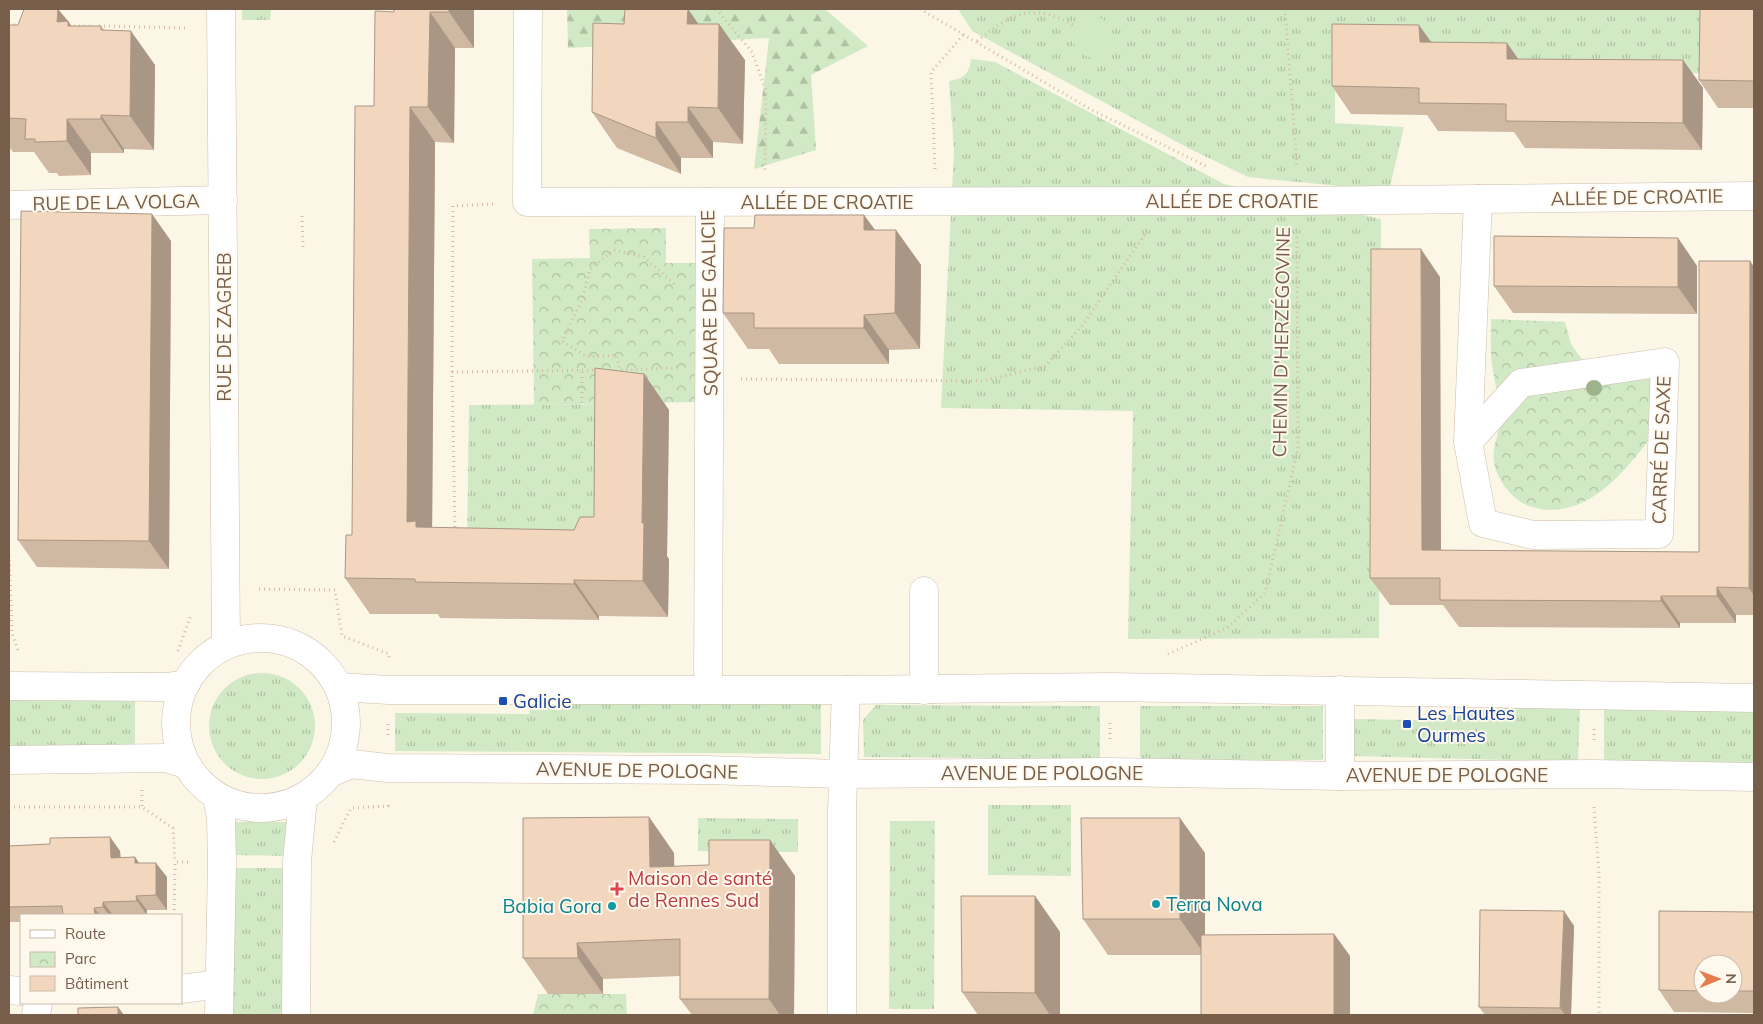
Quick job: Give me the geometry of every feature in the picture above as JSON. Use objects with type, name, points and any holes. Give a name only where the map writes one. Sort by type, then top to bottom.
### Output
[{"type":"street","points":[[527,202],[528,9]]},
{"type":"street","name":"RUE DE ZAGREB","points":[[221,18],[226,645]]},
{"type":"street","name":"ALLÉE DE CROATIE","points":[[710,202],[1297,201],[1754,196]]},
{"type":"street","name":"CARRÉ DE SAXE","points":[[1468,442],[1521,383],[1664,362],[1659,534],[1532,534],[1483,523],[1468,442],[1478,199]]},
{"type":"street","name":"RUE DE LA VOLGA","points":[[9,204],[223,200]]},
{"type":"street","name":"SQUARE DE GALICIE","points":[[527,202],[710,202],[711,374],[708,690]]},
{"type":"street","points":[[924,590],[924,690]]},
{"type":"street","points":[[266,638],[287,641],[307,650],[326,667],[339,687],[346,708],[347,730],[342,752],[332,772],[319,787],[303,798],[282,807],[260,809],[238,806],[217,797],[199,782],[186,764],[178,744],[176,724],[178,703],[186,684],[195,669],[208,656],[226,645],[244,639],[266,638]]},
{"type":"street","points":[[9,686],[167,687],[186,684]]},
{"type":"street","points":[[339,687],[389,690],[924,690],[1120,687],[1754,698]]},
{"type":"street","points":[[842,1015],[843,774],[846,690]]},
{"type":"street","points":[[1340,690],[1340,776]]},
{"type":"street","points":[[9,760],[166,758],[186,764]]},
{"type":"street","name":"AVENUE DE POLOGNE","points":[[332,772],[352,764],[387,768],[696,770],[843,774],[1110,772],[1340,776],[1593,774],[1754,778]]},
{"type":"street","points":[[217,797],[221,835],[219,1015]]},
{"type":"street","points":[[296,1015],[297,861],[303,798]]},
{"type":"street","points":[[182,988],[220,984]]},
{"type":"path","points":[[716,9],[752,52],[766,91],[765,203]]},
{"type":"path","points":[[921,9],[1098,113],[1214,170]]},
{"type":"path","name":"CHEMIN D'HERZÉGOVINE","points":[[1120,687],[1144,664],[1227,628],[1265,593],[1298,448],[1297,149],[1286,9]]},
{"type":"path","points":[[977,41],[1008,18],[1037,12],[1056,15],[1073,25]]},
{"type":"path","points":[[68,26],[221,18]]},
{"type":"path","points":[[9,24],[28,25]]},
{"type":"path","points":[[936,202],[931,72],[964,34]]},
{"type":"path","points":[[610,370],[679,368],[711,374],[983,381],[1045,366],[1082,326],[1169,201]]},
{"type":"path","points":[[455,535],[452,372],[454,206],[527,202]]},
{"type":"path","points":[[302,216],[303,249]]},
{"type":"path","points":[[620,370],[616,355],[587,357],[562,341],[582,300],[590,270],[614,250],[644,257],[674,284]]},
{"type":"path","points":[[452,372],[601,370]]},
{"type":"path","points":[[582,371],[582,403]]},
{"type":"path","points":[[1110,772],[1120,687]]},
{"type":"path","points":[[1595,696],[1593,774],[1599,874],[1599,1015]]},
{"type":"path","points":[[9,807],[142,807],[172,828],[175,862]]},
{"type":"green space","points":[[242,9],[271,9],[270,20],[242,20]]},
{"type":"green space","points":[[567,9],[825,9],[868,46],[811,75],[816,150],[754,169],[769,38],[568,48]]},
{"type":"green space","points":[[958,9],[1703,9],[1701,73],[1568,75],[1444,42],[1335,49],[1335,123],[1404,127],[1389,191],[1248,177],[1190,149],[972,31]]},
{"type":"green space","points":[[1093,17],[1107,23],[1113,37],[1107,51],[1093,57],[1079,51],[1073,37],[1079,23]]},
{"type":"green space","points":[[971,59],[995,62],[1224,184],[1381,219],[1379,638],[1128,639],[1133,411],[941,408],[954,151],[949,81],[965,75]]},
{"type":"green space","points":[[666,228],[666,263],[696,263],[698,402],[584,404],[583,402],[580,404],[534,405],[532,259],[590,258],[589,229]]},
{"type":"green space","points":[[1491,319],[1565,322],[1571,344],[1588,368],[1640,373],[1653,380],[1661,423],[1622,473],[1589,499],[1570,507],[1550,510],[1529,506],[1512,495],[1500,479],[1494,460],[1494,448],[1500,422],[1491,359]]},
{"type":"green space","points":[[620,404],[619,553],[467,549],[469,405]]},
{"type":"green space","points":[[262,673],[282,677],[300,688],[311,706],[315,726],[311,746],[300,764],[282,775],[262,779],[242,775],[224,764],[213,746],[209,726],[213,706],[224,688],[242,677]]},
{"type":"green space","points":[[9,699],[135,701],[135,746],[9,750]]},
{"type":"green space","points":[[530,700],[821,701],[821,754],[395,751],[395,713],[530,714]]},
{"type":"green space","points":[[876,705],[1100,706],[1100,759],[864,757],[863,720]]},
{"type":"green space","points":[[1140,706],[1323,706],[1323,760],[1140,760]]},
{"type":"green space","points":[[1604,706],[1754,708],[1754,763],[1604,762]]},
{"type":"green space","points":[[1498,707],[1580,708],[1578,762],[1352,756],[1353,719],[1417,720]]},
{"type":"green space","points":[[988,805],[1071,805],[1071,876],[988,875]]},
{"type":"green space","points":[[698,818],[798,819],[798,852],[698,851]]},
{"type":"green space","points":[[890,821],[935,821],[934,1009],[889,1009]]},
{"type":"green space","points":[[234,822],[288,822],[288,856],[234,855]]},
{"type":"green space","points":[[233,868],[288,868],[287,1015],[233,1015]]},
{"type":"green space","points":[[538,994],[626,994],[627,1015],[533,1015]]},
{"type":"building","points":[[24,9],[58,9],[57,22],[68,21],[68,26],[101,26],[101,30],[131,31],[130,116],[101,115],[101,119],[67,119],[67,141],[35,142],[35,139],[25,139],[26,119],[9,118],[9,25],[18,25]]},
{"type":"building","points":[[394,9],[449,9],[449,12],[430,12],[428,107],[410,107],[407,522],[416,521],[416,527],[574,530],[580,517],[594,517],[595,368],[644,374],[643,581],[574,580],[574,584],[415,582],[415,579],[345,578],[346,535],[352,535],[355,106],[374,106],[375,11],[394,12]]},
{"type":"building","points":[[625,9],[688,9],[687,24],[719,24],[718,108],[688,107],[688,122],[656,122],[656,138],[592,112],[593,23],[624,24]]},
{"type":"building","points":[[1700,9],[1754,9],[1754,81],[1699,80]]},
{"type":"building","points":[[1332,24],[1419,25],[1420,42],[1507,43],[1507,59],[1683,60],[1683,123],[1506,121],[1506,104],[1419,103],[1419,88],[1332,86]]},
{"type":"building","points":[[21,211],[152,214],[149,541],[18,540]]},
{"type":"building","points":[[755,215],[864,215],[864,230],[896,230],[895,313],[864,315],[864,328],[754,328],[754,313],[723,313],[724,228],[754,228]]},
{"type":"building","points":[[1494,236],[1678,238],[1678,287],[1494,286]]},
{"type":"building","points":[[1371,249],[1421,249],[1422,550],[1699,552],[1699,261],[1750,261],[1749,588],[1717,587],[1717,596],[1661,596],[1661,601],[1440,600],[1440,578],[1370,578]]},
{"type":"building","points":[[649,817],[650,867],[709,865],[709,840],[770,840],[769,999],[680,999],[680,939],[577,943],[578,958],[523,958],[523,818]]},
{"type":"building","points":[[1081,818],[1180,818],[1180,919],[1083,919]]},
{"type":"building","points":[[110,837],[111,858],[135,857],[135,863],[156,863],[156,895],[136,896],[137,901],[103,902],[103,907],[94,908],[95,914],[63,914],[62,906],[9,907],[9,846],[50,844],[50,838]]},
{"type":"building","points":[[961,896],[1035,896],[1035,993],[962,992]]},
{"type":"building","points":[[1480,910],[1564,911],[1560,1008],[1479,1007]]},
{"type":"building","points":[[1659,911],[1754,912],[1754,991],[1743,991],[1743,954],[1693,954],[1693,991],[1659,990]]},
{"type":"building","points":[[1334,934],[1334,1015],[1201,1015],[1201,935]]},
{"type":"building","points":[[118,1007],[118,1015],[78,1015],[78,1008]]},
{"type":"place","name":"Galicie","points":[[503,701]]},
{"type":"place","name":"Les Hautes Ourmes","points":[[1407,724]]},
{"type":"place","name":"Maison de santé de Rennes Sud","points":[[617,889]]},
{"type":"place","name":"Terra Nova","points":[[1156,904]]},
{"type":"place","name":"Babia Gora","points":[[612,906]]}]
